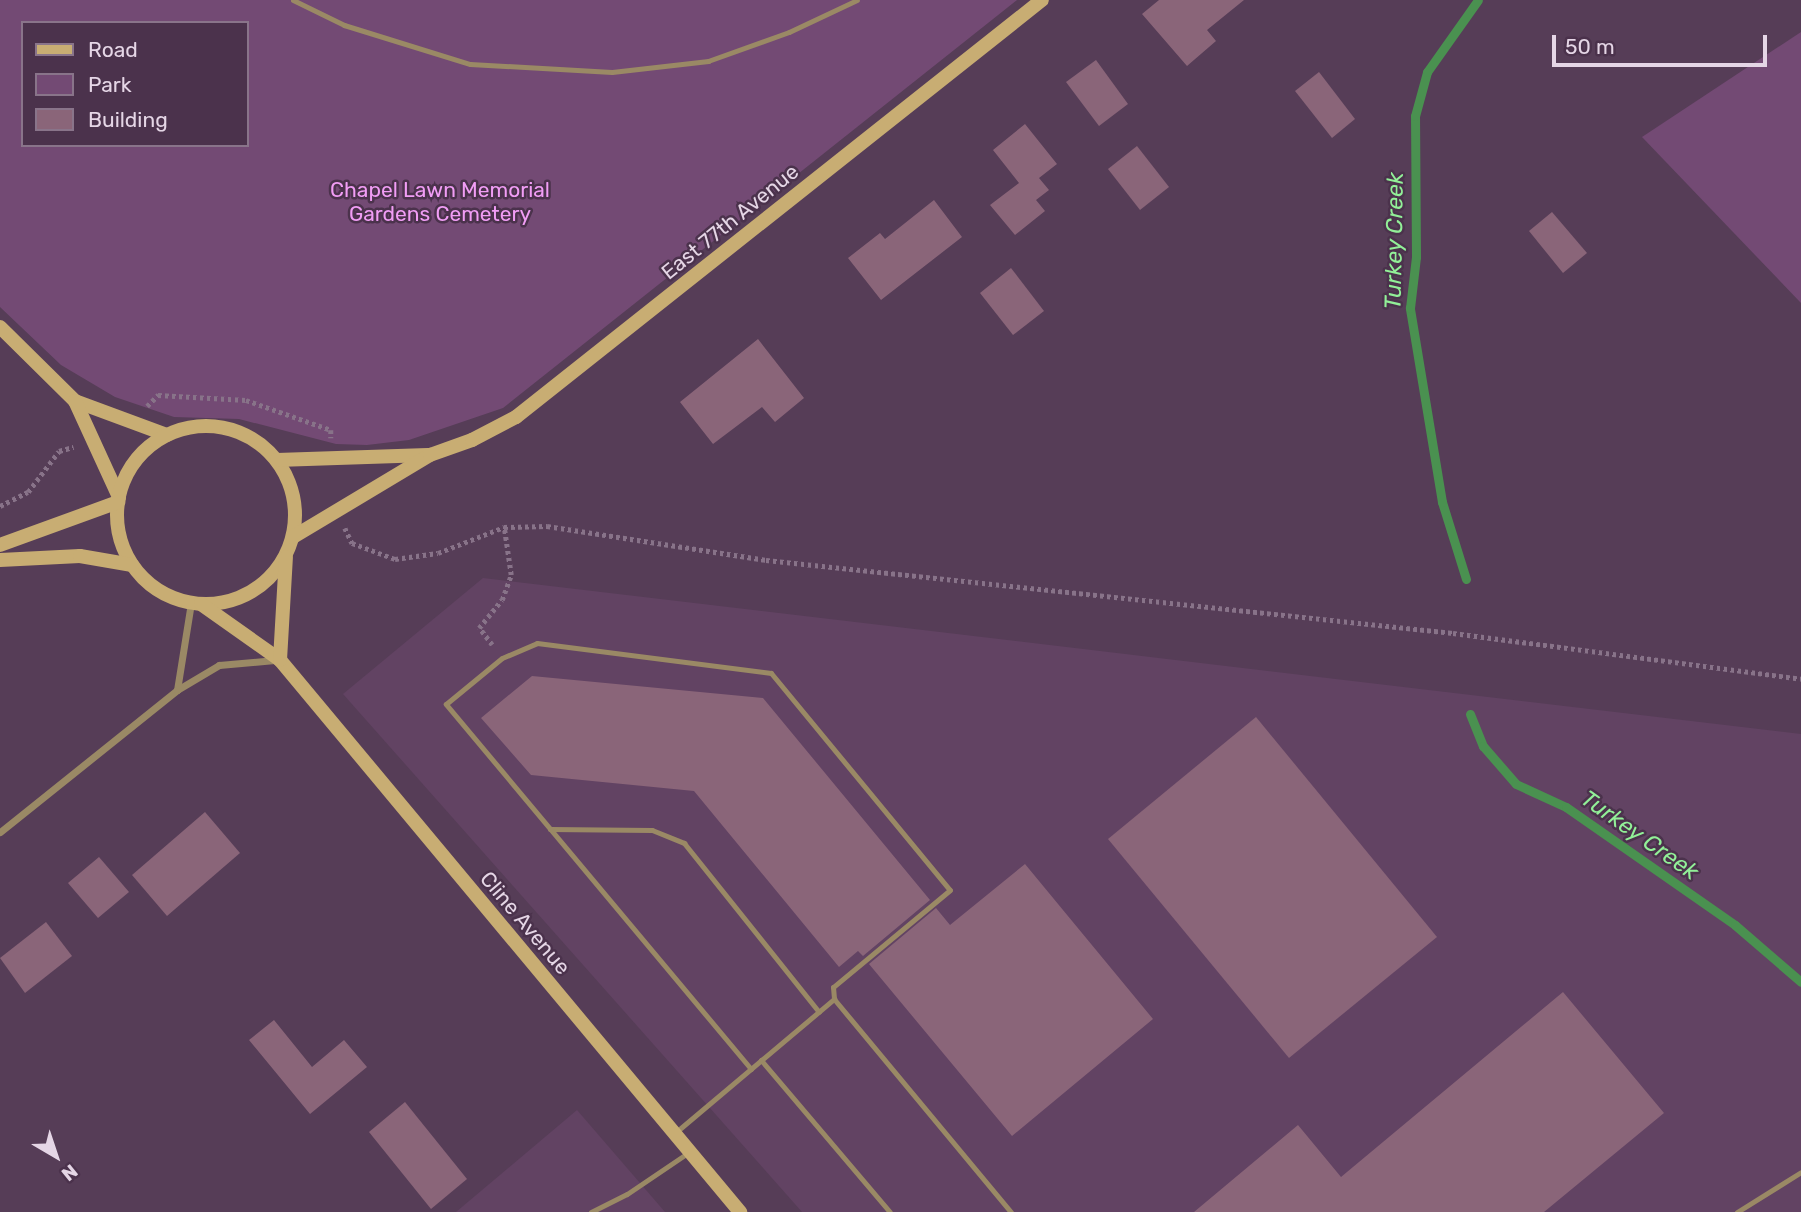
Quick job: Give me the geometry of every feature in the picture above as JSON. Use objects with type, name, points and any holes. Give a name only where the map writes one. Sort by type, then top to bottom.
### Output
[{"type":"street","name":"East 77th Avenue","points":[[293,537],[430,454],[472,440],[547,394],[1042,0]]},
{"type":"street","points":[[0,327],[75,401],[118,500],[119,535],[132,565],[157,590],[196,604],[241,597],[260,587],[286,556]]},
{"type":"street","points":[[75,401],[167,435]]},
{"type":"street","points":[[0,545],[118,500],[141,454],[167,435],[206,425],[227,428],[254,440],[277,460],[295,496],[293,537],[286,556],[280,660],[219,665],[177,690],[0,832]]},
{"type":"street","name":"East 77th Avenue","points":[[277,460],[430,454]]},
{"type":"street","points":[[0,560],[80,556],[132,565]]},
{"type":"street","points":[[177,690],[196,604]]},
{"type":"street","name":"Cline Avenue","points":[[196,604],[280,660],[740,1212]]},
{"type":"lane","points":[[293,0],[344,25],[470,64],[612,72],[708,61],[789,32],[855,0]]},
{"type":"lane","points":[[751,1069],[446,704],[502,658],[537,642],[771,673],[781,681],[950,890],[833,987],[834,999],[1011,1212]]},
{"type":"lane","points":[[550,829],[652,830],[684,843],[819,1012]]},
{"type":"lane","points":[[674,1135],[834,999]]},
{"type":"lane","points":[[761,1060],[890,1212]]},
{"type":"lane","points":[[591,1212],[627,1194],[689,1152]]},
{"type":"lane","points":[[1737,1212],[1801,1172]]},
{"type":"path","points":[[502,658],[479,628],[502,600],[511,575],[504,527],[547,526],[766,560],[1453,633],[1801,679]]},
{"type":"shaded area","points":[[483,578],[1801,734],[1801,1212],[802,1212],[343,694]]},
{"type":"shaded area","points":[[577,1110],[665,1212],[456,1212]]},
{"type":"green space","name":"Chapel Lawn Memorial Gardens Cemetery","points":[[0,0],[1017,0],[503,408],[409,440],[367,445],[336,444],[239,419],[174,417],[115,397],[61,365],[0,307]]},
{"type":"green space","points":[[1801,32],[1801,303],[1642,137]]},
{"type":"building","points":[[1159,0],[1244,0],[1207,30],[1216,41],[1187,66],[1142,14]]},
{"type":"building","points":[[1096,60],[1128,104],[1099,126],[1066,82]]},
{"type":"building","points":[[1319,72],[1355,119],[1332,138],[1295,91]]},
{"type":"building","points":[[1025,124],[1057,164],[1039,178],[1049,190],[1036,200],[1045,211],[1015,235],[990,205],[1019,183],[993,150]]},
{"type":"building","points":[[1137,146],[1169,187],[1140,210],[1108,169]]},
{"type":"building","points":[[934,200],[962,237],[881,300],[848,258],[880,233],[885,239]]},
{"type":"building","points":[[1552,212],[1587,253],[1563,273],[1529,231]]},
{"type":"building","points":[[1011,268],[1044,311],[1013,335],[980,293]]},
{"type":"building","points":[[758,339],[804,398],[775,422],[762,407],[713,444],[680,402]]},
{"type":"building","points":[[532,676],[763,698],[930,900],[863,956],[858,951],[839,967],[694,791],[531,775],[481,718]]},
{"type":"building","points":[[1256,717],[1437,937],[1289,1058],[1108,839]]},
{"type":"building","points":[[205,812],[240,853],[167,916],[132,875]]},
{"type":"building","points":[[99,857],[129,892],[98,918],[68,883]]},
{"type":"building","points":[[1025,864],[1153,1019],[1012,1136],[869,964],[936,908],[950,925]]},
{"type":"building","points":[[46,922],[72,956],[25,993],[0,958]]},
{"type":"building","points":[[1563,992],[1664,1113],[1544,1212],[1194,1212],[1298,1125],[1341,1177]]},
{"type":"building","points":[[274,1020],[312,1067],[344,1040],[367,1067],[310,1114],[249,1040]]},
{"type":"building","points":[[405,1102],[467,1179],[431,1209],[369,1132]]},
{"type":"waterway","name":"Turkey Creek","points":[[1466,579],[1442,502],[1410,308],[1416,257],[1415,116],[1427,72],[1478,0]]},
{"type":"waterway","name":"Turkey Creek","points":[[1470,714],[1483,746],[1516,784],[1566,807],[1735,925],[1801,982]]}]
